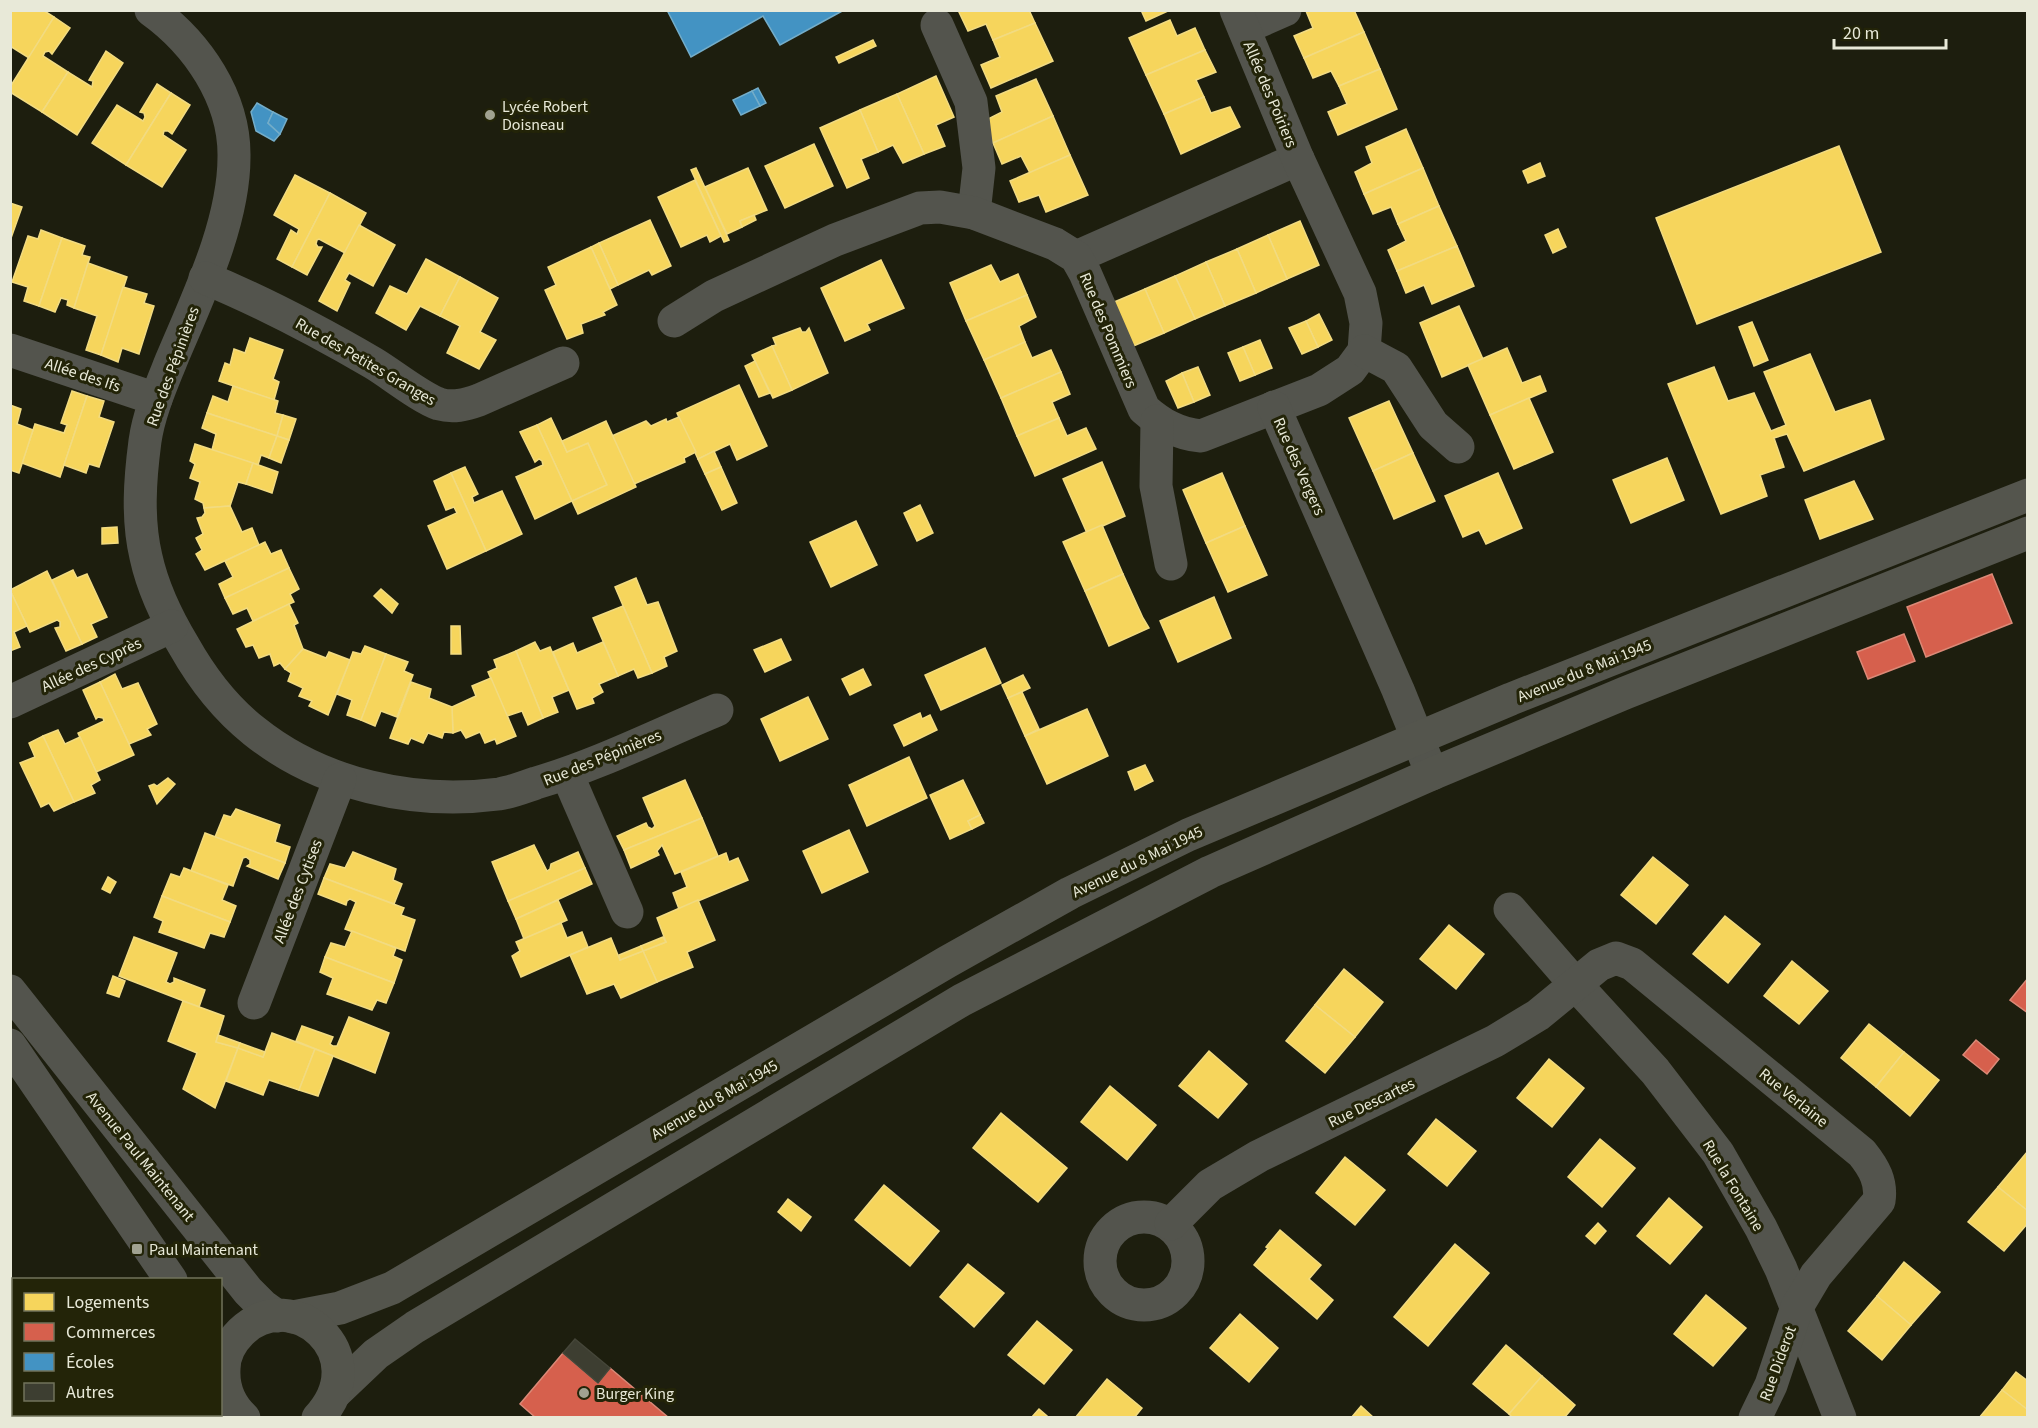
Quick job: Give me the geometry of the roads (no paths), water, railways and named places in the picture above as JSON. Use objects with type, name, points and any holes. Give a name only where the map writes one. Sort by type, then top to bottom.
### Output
[{"type":"main road","name":"Avenue du 8 Mai 1945","points":[[244,1418],[228,1396],[223,1380],[223,1356],[235,1338],[247,1326],[261,1319],[340,1308],[392,1288],[947,962],[1070,893],[1188,835],[1511,699],[2028,495]]},
{"type":"main road","points":[[331,1408],[376,1354],[415,1326],[962,1000],[1210,872],[1432,774],[1624,693],[2028,533]]},
{"type":"main road","points":[[285,1316],[308,1322],[321,1332],[331,1345],[338,1368],[331,1408]]},
{"type":"street","name":"Rue des Pépinières","points":[[151,10],[170,24],[199,57],[217,86],[230,121],[235,155],[231,200],[205,278],[156,399],[146,435],[141,476],[141,514],[145,555],[156,591],[172,626],[193,661],[221,700],[252,730],[288,756],[340,779],[405,795],[455,797],[502,794],[567,774],[717,710]]},
{"type":"street","name":"Allée des Poiriers","points":[[1285,10],[1240,19],[1298,159]]},
{"type":"street","points":[[938,25],[971,102],[979,168],[974,213]]},
{"type":"street","points":[[1076,257],[1298,159],[1359,293],[1366,323],[1364,351],[1396,368],[1433,425],[1458,447]]},
{"type":"street","name":"Rue des Pommiers","points":[[674,321],[714,296],[835,240],[920,208],[940,207],[974,213],[1055,244],[1076,257],[1085,273],[1136,394],[1144,409],[1157,421],[1185,434],[1201,435],[1274,407]]},
{"type":"street","name":"Rue des Petites Granges","points":[[205,278],[257,300],[373,363],[436,403],[451,406],[465,405],[563,363]]},
{"type":"street","name":"Allée des Ifs","points":[[10,350],[156,399]]},
{"type":"street","name":"Rue des Vergers","points":[[1364,351],[1350,370],[1319,390],[1274,407],[1398,690],[1432,774]]},
{"type":"street","points":[[1157,421],[1156,486],[1171,564]]},
{"type":"street","name":"Allée des Cyprès","points":[[10,702],[172,626]]},
{"type":"street","points":[[567,774],[627,912]]},
{"type":"street","name":"Allée des Cytises","points":[[254,1003],[340,779]]},
{"type":"street","name":"Rue la Fontaine","points":[[1510,909],[1655,1071],[1718,1153],[1761,1228],[1781,1269],[1840,1418]]},
{"type":"street","name":"Rue Verlaine","points":[[1576,985],[1599,965],[1616,958],[1632,964],[1862,1153],[1874,1168],[1881,1189],[1879,1201],[1816,1275],[1797,1307]]},
{"type":"street","name":"Rue Descartes","points":[[1171,1224],[1210,1185],[1259,1156],[1495,1041],[1538,1015],[1576,985]]},
{"type":"street","name":"Avenue Paul Maintenant","points":[[10,991],[248,1291],[263,1306],[285,1316]]},
{"type":"street","points":[[10,1045],[170,1278]]},
{"type":"street","name":"Rue Diderot","points":[[1755,1418],[1771,1385],[1797,1307]]},
{"type":"place","name":"Lycée Robert Doisneau","points":[[490,115]]},
{"type":"place","name":"Paul Maintenant","points":[[137,1249]]},
{"type":"place","name":"Burger King","points":[[584,1393]]}]
